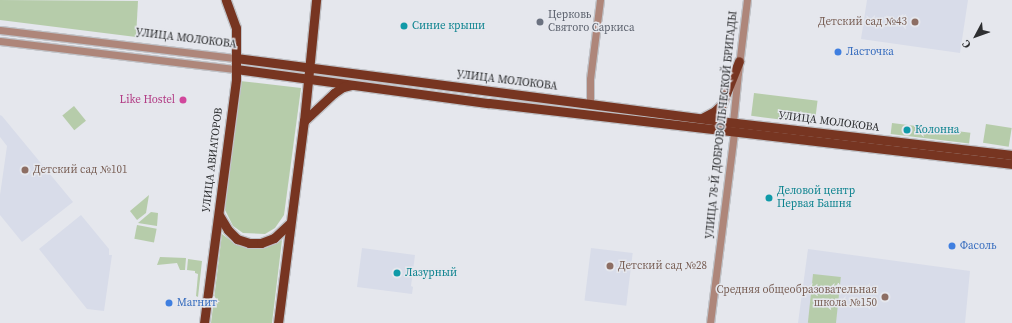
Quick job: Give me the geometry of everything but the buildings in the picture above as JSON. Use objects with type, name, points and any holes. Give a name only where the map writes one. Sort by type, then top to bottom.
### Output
[{"type":"main road","name":"УЛИЦА АВИАТОРОВ","points":[[204,323],[236,69],[236,28],[226,0]]},
{"type":"main road","points":[[278,323],[304,121],[316,0]]},
{"type":"main road","name":"УЛИЦА МОЛОКОВА","points":[[236,58],[733,122],[1012,155]]},
{"type":"main road","points":[[702,118],[715,111],[722,104],[739,61]]},
{"type":"main road","name":"УЛИЦА МОЛОКОВА","points":[[236,69],[489,103],[734,133],[1012,164]]},
{"type":"main road","points":[[304,121],[334,93],[343,87],[355,84]]},
{"type":"main road","points":[[219,213],[228,230],[237,239],[249,243],[261,243],[274,238],[291,222]]},
{"type":"street","points":[[590,104],[590,79],[600,0]]},
{"type":"street","name":"УЛИЦА 78-Й ДОБРОВОЛЬЧЕСКОЙ БРИГАДЫ","points":[[710,323],[734,133],[733,122],[747,0]]},
{"type":"street","name":"УЛИЦА МОЛОКОВА","points":[[0,30],[236,58]]},
{"type":"street","name":"УЛИЦА МОЛОКОВА","points":[[0,41],[236,69]]},
{"type":"shaded area","name":"Детский сад №43","points":[[867,0],[968,0],[960,53],[861,39]]},
{"type":"shaded area","name":"Детский сад №101","points":[[0,115],[73,202],[22,242],[0,215],[0,195],[7,146],[0,137]]},
{"type":"shaded area","points":[[81,215],[109,249],[109,255],[112,255],[104,311],[87,309],[39,249]]},
{"type":"shaded area","points":[[362,248],[415,255],[411,286],[413,287],[412,294],[357,287]]},
{"type":"shaded area","name":"Детский сад №28","points":[[591,248],[633,253],[626,306],[585,301]]},
{"type":"shaded area","name":"Средняя общеобразовательная школа №150","points":[[808,249],[970,271],[965,323],[798,323]]},
{"type":"green space","points":[[0,0],[138,1],[136,37],[0,20]]},
{"type":"green space","points":[[240,81],[301,88],[284,215],[275,228],[265,234],[243,233],[233,226],[225,210]]},
{"type":"green space","points":[[754,93],[818,101],[815,124],[751,116]]},
{"type":"green space","points":[[74,106],[86,121],[74,130],[62,115]]},
{"type":"green space","points":[[892,123],[970,133],[969,144],[891,134]]},
{"type":"green space","points":[[986,124],[1012,128],[1009,147],[983,143]]},
{"type":"green space","points":[[149,195],[146,213],[137,220],[130,211]]},
{"type":"green space","points":[[151,212],[158,213],[157,226],[138,223]]},
{"type":"green space","points":[[137,225],[157,229],[154,243],[134,239]]},
{"type":"green space","points":[[222,234],[234,243],[250,248],[266,248],[282,240],[272,323],[211,323]]},
{"type":"green space","points":[[160,257],[186,258],[185,270],[180,270],[177,263],[157,265]]},
{"type":"green space","points":[[188,259],[202,261],[198,297],[196,296],[198,274],[195,273],[195,271],[187,270]]},
{"type":"green space","points":[[813,274],[841,277],[836,323],[808,323]]},
{"type":"place","name":"Церковь Святого Саркиса","points":[[540,22]]},
{"type":"place","name":"Детский сад №43","points":[[915,22]]},
{"type":"place","name":"Синие крыши","points":[[404,26]]},
{"type":"place","name":"Ласточка","points":[[838,52]]},
{"type":"place","name":"Like Hostel","points":[[183,100]]},
{"type":"place","name":"Колонна","points":[[907,130]]},
{"type":"place","name":"Детский сад №101","points":[[25,170]]},
{"type":"place","name":"Деловой центр Первая Башня","points":[[769,198]]},
{"type":"place","name":"Фасоль","points":[[952,246]]},
{"type":"place","name":"Детский сад №28","points":[[610,266]]},
{"type":"place","name":"Лазурный","points":[[397,273]]},
{"type":"place","name":"Средняя общеобразовательная школа №150","points":[[885,297]]},
{"type":"place","name":"Магнит","points":[[169,303]]}]
